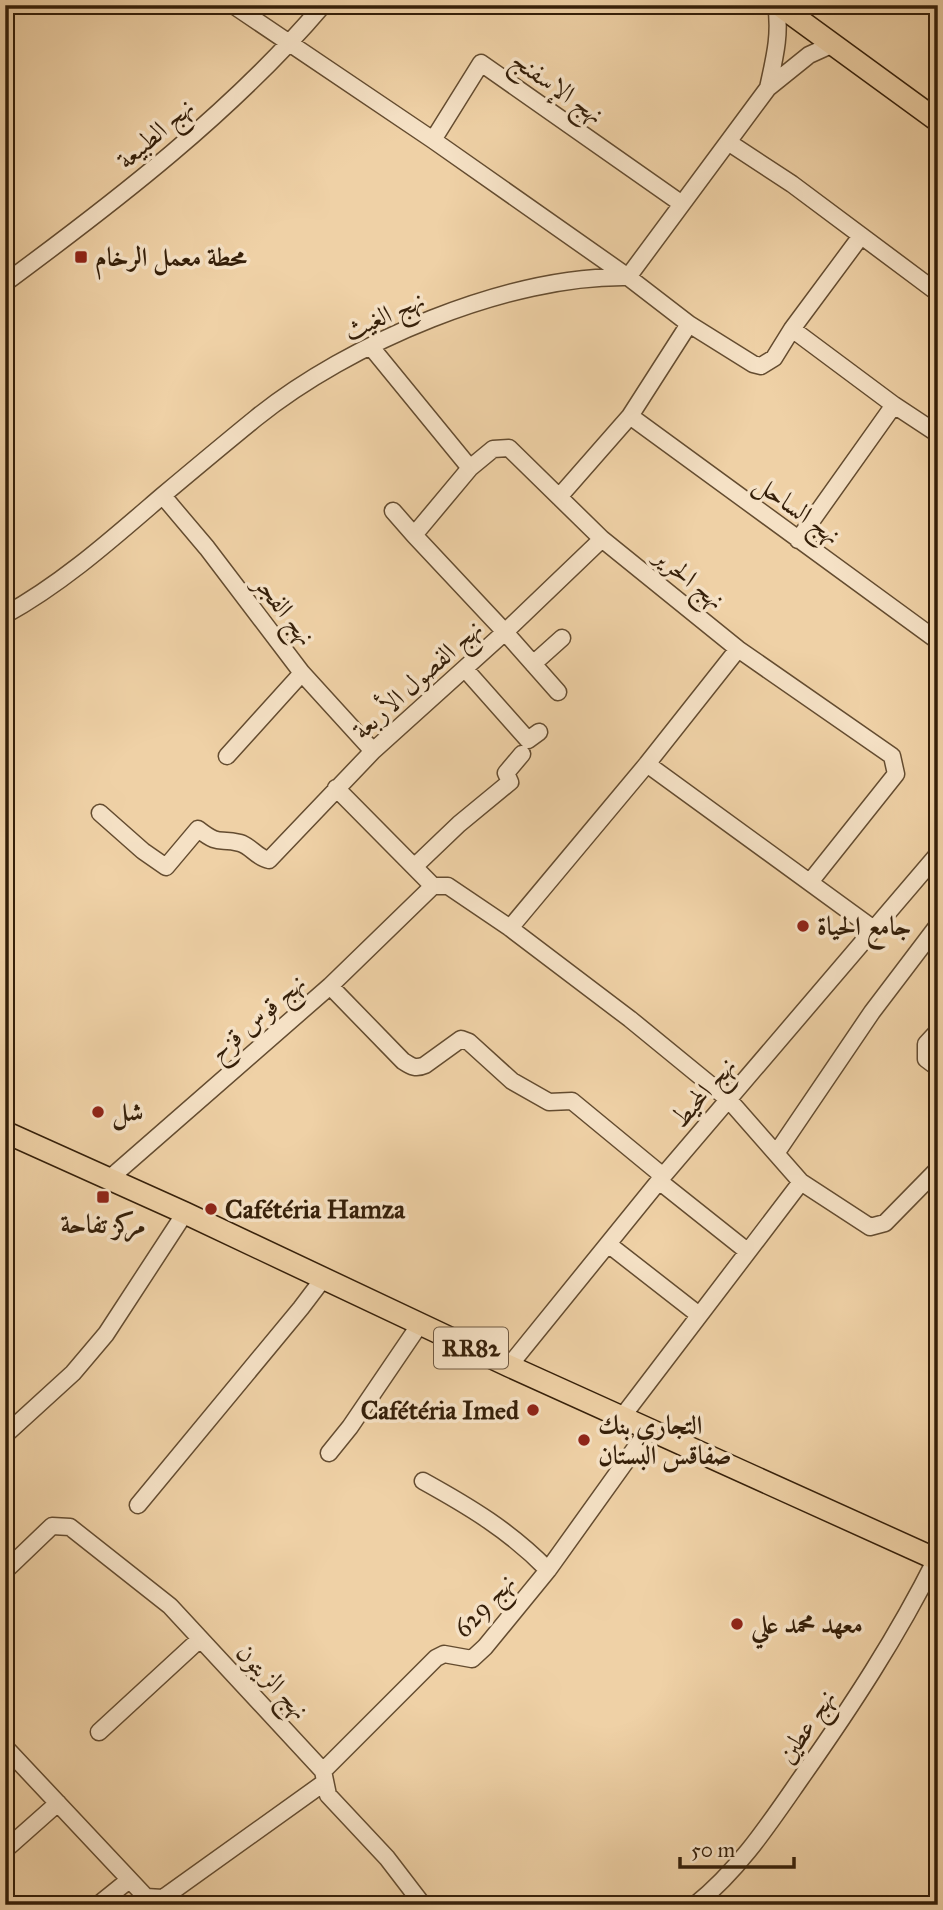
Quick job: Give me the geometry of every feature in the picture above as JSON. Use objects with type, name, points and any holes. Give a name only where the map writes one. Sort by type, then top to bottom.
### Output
[{"type":"main road","points":[[777,5],[938,121]]},
{"type":"main road","name":"RR82","points":[[5,1132],[185,1213],[509,1366],[937,1560]]},
{"type":"street","points":[[233,5],[433,140],[628,277],[689,324],[753,364],[761,366],[774,358],[792,329],[861,236]]},
{"type":"street","name":"نهج الطبيعة","points":[[5,283],[85,224],[159,163],[291,43],[323,5]]},
{"type":"street","points":[[768,88],[779,38],[777,5]]},
{"type":"street","points":[[628,277],[768,88],[809,55],[831,45]]},
{"type":"street","name":"نهج الإسفنج","points":[[433,140],[481,63],[682,204]]},
{"type":"street","points":[[728,142],[792,184],[938,293]]},
{"type":"street","name":"نهج الغيث","points":[[5,615],[78,567],[286,396],[317,375],[371,346],[449,313],[533,288],[595,276],[628,277]]},
{"type":"street","points":[[559,497],[630,416],[689,324]]},
{"type":"street","points":[[792,329],[938,435]]},
{"type":"street","points":[[371,346],[470,468]]},
{"type":"street","points":[[798,540],[894,405]]},
{"type":"street","name":"نهج الساحل","points":[[630,416],[938,641]]},
{"type":"street","name":"نهج الحرير","points":[[414,535],[470,468],[493,449],[509,448],[602,539],[738,649],[892,757],[896,774],[810,882]]},
{"type":"street","name":"نهج الفجر","points":[[163,496],[207,548],[302,673],[373,751]]},
{"type":"street","points":[[393,511],[558,692]]},
{"type":"street","name":"نهج الفصول الأربعة","points":[[100,813],[143,851],[166,867],[198,830],[214,842],[242,843],[261,858],[269,860],[373,751],[505,632],[602,539]]},
{"type":"street","points":[[533,664],[562,638]]},
{"type":"street","points":[[510,928],[647,764],[738,649]]},
{"type":"street","points":[[465,669],[528,740],[539,732]]},
{"type":"street","points":[[227,756],[302,673]]},
{"type":"street","points":[[414,867],[459,824],[510,782],[506,773],[522,754]]},
{"type":"street","points":[[647,764],[875,930]]},
{"type":"street","points":[[336,788],[433,886],[448,886],[510,928],[630,1019],[729,1100],[801,1182],[870,1227],[885,1223],[938,1169]]},
{"type":"street","name":"نهج المحيط","points":[[509,1366],[661,1178],[938,853]]},
{"type":"street","name":"نهج قوس قزح","points":[[109,1179],[330,986],[433,886]]},
{"type":"street","points":[[777,1152],[872,1012],[938,925]]},
{"type":"street","points":[[330,986],[412,1067],[425,1065],[461,1039],[470,1042],[512,1081],[540,1097],[549,1102],[572,1101],[747,1251]]},
{"type":"street","points":[[938,1031],[926,1044],[926,1059],[938,1068]]},
{"type":"street","points":[[622,1417],[801,1182]]},
{"type":"street","points":[[5,1435],[74,1373],[106,1334],[185,1213]]},
{"type":"street","points":[[608,1244],[699,1315]]},
{"type":"street","points":[[138,1505],[323,1279]]},
{"type":"street","points":[[329,1453],[350,1427],[420,1324]]},
{"type":"street","name":"نهج 629","points":[[324,1776],[436,1658],[444,1654],[472,1659],[485,1647],[548,1570],[649,1429]]},
{"type":"street","points":[[423,1481],[479,1512],[524,1545],[548,1570]]},
{"type":"street","name":"نهج الزيتون","points":[[5,1571],[52,1526],[69,1527],[170,1606],[324,1776],[327,1795],[387,1858],[423,1905]]},
{"type":"street","name":"نهج عطين","points":[[695,1905],[725,1878],[745,1855],[827,1742],[884,1656],[937,1560]]},
{"type":"street","points":[[99,1732],[200,1639]]},
{"type":"street","points":[[5,1747],[146,1897],[163,1898],[324,1776]]},
{"type":"street","points":[[5,1850],[58,1803]]},
{"type":"street","points":[[97,1905],[128,1880]]},
{"type":"place","name":"محطة معمل الرخام","points":[[81,257]]},
{"type":"place","name":"جامع الحياة","points":[[803,926]]},
{"type":"place","name":"شل","points":[[98,1112]]},
{"type":"place","name":"مركز تفاحة","points":[[103,1197]]},
{"type":"place","name":"Cafétéria Hamza","points":[[211,1209]]},
{"type":"place","name":"Cafétéria Imed","points":[[533,1410]]},
{"type":"place","name":"التجاري بنك صفاقس البستان","points":[[584,1440]]},
{"type":"place","name":"معهد محمد علي","points":[[737,1624]]}]
